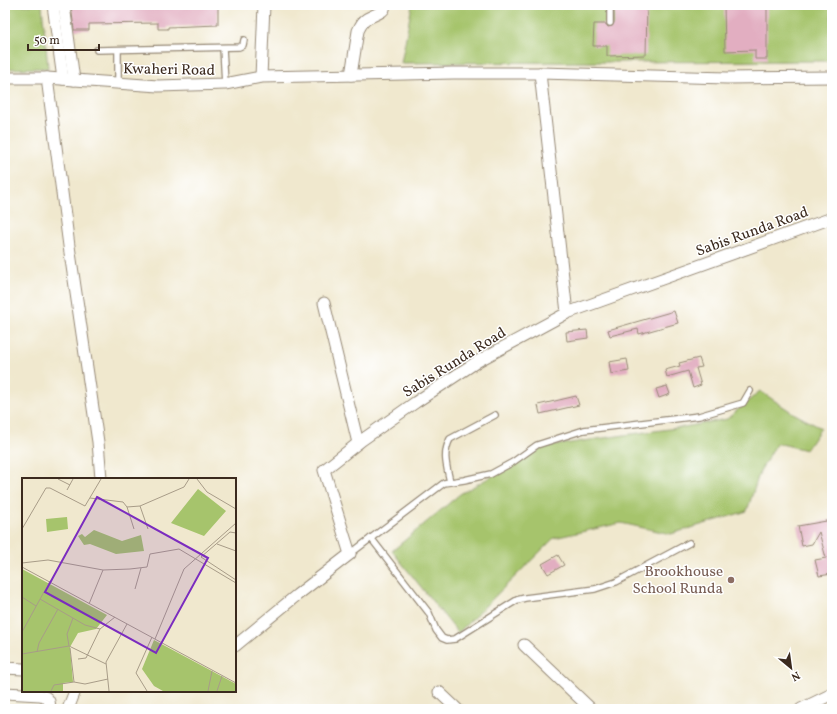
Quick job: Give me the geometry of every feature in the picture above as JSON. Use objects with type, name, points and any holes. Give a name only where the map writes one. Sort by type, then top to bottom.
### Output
[{"type":"street","points":[[53,5],[69,79]]},
{"type":"street","points":[[64,5],[69,79]]},
{"type":"street","points":[[261,77],[264,5]]},
{"type":"street","points":[[352,75],[358,31],[361,24],[368,17],[382,11],[385,5]]},
{"type":"street","name":"Kwaheri Road","points":[[5,78],[69,79],[158,86],[225,84],[261,77],[453,73],[540,73],[719,78],[832,78]]},
{"type":"street","points":[[540,73],[567,313]]},
{"type":"street","points":[[46,78],[98,442],[101,478]]},
{"type":"street","name":"Sabis Runda Road","points":[[350,554],[324,470],[358,443],[416,402],[478,361],[567,313],[832,218]]},
{"type":"street","points":[[324,303],[358,443]]},
{"type":"street","points":[[236,645],[296,595],[350,554]]},
{"type":"street","points":[[524,645],[590,709]]},
{"type":"street","points":[[5,668],[22,669]]},
{"type":"street","points":[[68,709],[75,692]]},
{"type":"street","points":[[439,692],[458,709]]},
{"type":"street","points":[[5,693],[45,696],[50,703],[49,709]]},
{"type":"street","points":[[801,709],[832,694]]},
{"type":"lane","points":[[610,5],[610,23]]},
{"type":"lane","points":[[97,50],[239,47],[242,45],[244,40]]},
{"type":"lane","points":[[223,48],[225,84]]},
{"type":"lane","points":[[118,50],[118,83]]},
{"type":"lane","points":[[350,554],[444,483],[491,474],[537,445],[584,430],[699,416],[743,403],[750,391]]},
{"type":"lane","points":[[450,482],[445,455],[446,446],[450,439],[495,415]]},
{"type":"lane","points":[[371,538],[429,613],[436,630],[442,638],[447,640],[455,639],[517,600],[595,589],[616,582],[689,543]]},
{"type":"green space","points":[[5,5],[42,5],[48,68],[5,69]]},
{"type":"green space","points":[[412,5],[832,5],[832,61],[401,63]]},
{"type":"green space","points":[[760,391],[793,413],[821,428],[806,450],[777,443],[760,471],[747,511],[671,534],[621,523],[554,538],[458,633],[392,551],[460,494],[544,447],[684,427],[727,419]]},
{"type":"building","points":[[71,5],[218,5],[218,25],[168,27],[168,29],[158,29],[158,23],[89,24],[89,30],[74,30]]},
{"type":"building","points":[[614,5],[647,5],[646,55],[607,56],[607,46],[593,46],[594,24],[606,24],[608,27],[612,26],[614,23]]},
{"type":"building","points":[[724,5],[767,5],[767,59],[755,59],[755,50],[725,51]]},
{"type":"building","points":[[674,311],[678,323],[639,334],[638,329],[610,336],[608,330]]},
{"type":"building","points":[[587,330],[588,338],[567,341],[566,332]]},
{"type":"building","points":[[699,358],[702,367],[696,368],[701,385],[693,388],[688,371],[667,377],[665,370],[680,366],[679,363]]},
{"type":"building","points":[[627,359],[629,371],[611,374],[609,362]]},
{"type":"building","points":[[667,386],[670,394],[659,398],[656,389]]},
{"type":"building","points":[[576,396],[579,405],[540,414],[538,405]]},
{"type":"building","points":[[832,520],[832,574],[819,576],[815,560],[826,558],[819,532],[812,544],[802,546],[798,526]]},
{"type":"building","points":[[558,555],[564,565],[548,574],[542,564]]},
{"type":"place","name":"Brookhouse School Runda","points":[[731,580]]}]
